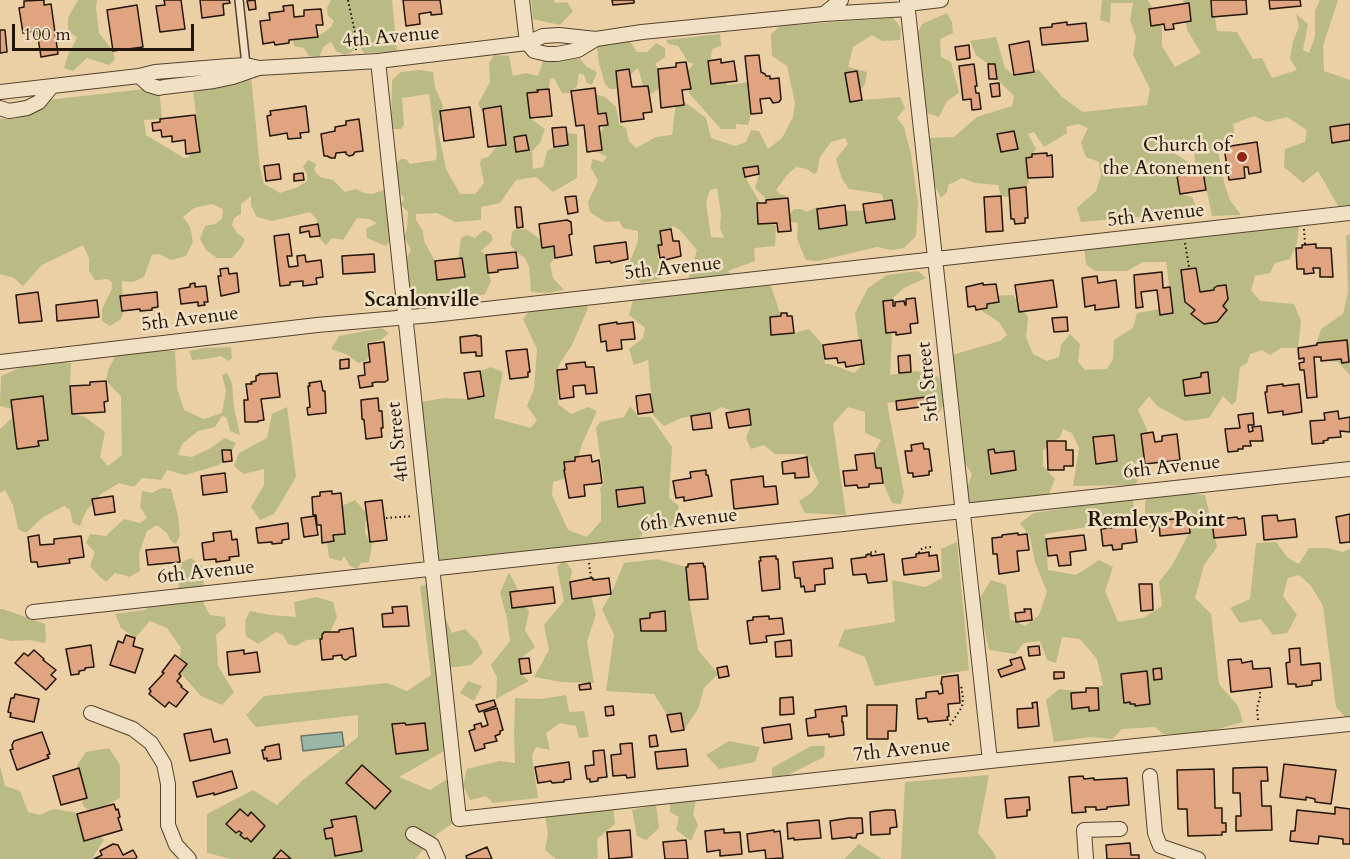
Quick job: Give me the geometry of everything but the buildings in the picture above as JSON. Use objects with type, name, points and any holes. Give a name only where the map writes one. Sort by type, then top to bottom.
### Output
[{"type":"street","points":[[522,0],[526,43]]},
{"type":"street","points":[[824,14],[841,0]]},
{"type":"street","name":"4th Avenue","points":[[0,92],[139,76],[155,72],[378,61],[526,43],[543,36],[559,35],[596,39],[941,0]]},
{"type":"street","name":"5th Street","points":[[908,4],[990,760]]},
{"type":"street","name":"4th Street","points":[[378,61],[459,819]]},
{"type":"street","name":"4th Avenue","points":[[139,76],[149,85],[159,88],[233,77],[253,66]]},
{"type":"street","points":[[182,70],[183,85]]},
{"type":"street","points":[[0,108],[9,111],[27,108],[39,102],[52,86]]},
{"type":"street","name":"5th Avenue","points":[[0,362],[316,325],[405,318],[1350,213]]},
{"type":"street","name":"6th Avenue","points":[[33,612],[1350,469]]},
{"type":"street","points":[[91,713],[133,729],[151,743],[164,764],[168,784],[168,825],[176,845],[189,859]]},
{"type":"street","name":"7th Avenue","points":[[459,819],[990,760],[1350,724]]},
{"type":"street","points":[[1150,776],[1155,833],[1160,846],[1198,859]]},
{"type":"street","points":[[1086,859],[1084,830],[1120,829]]},
{"type":"street","points":[[413,834],[432,845],[438,859]]},
{"type":"lane","points":[[239,0],[253,66]]},
{"type":"path","points":[[348,0],[355,33],[356,56]]},
{"type":"path","points":[[1304,228],[1305,244]]},
{"type":"path","points":[[1185,241],[1189,267]]},
{"type":"path","points":[[386,518],[426,514]]},
{"type":"path","points":[[919,553],[923,548],[931,547]]},
{"type":"path","points":[[868,555],[868,553],[879,551]]},
{"type":"path","points":[[950,725],[962,707],[961,685]]},
{"type":"path","points":[[1260,691],[1257,708],[1260,733]]},
{"type":"green space","points":[[78,0],[97,0],[99,33],[113,51],[115,59],[109,65],[87,58],[73,71],[64,68],[77,38],[68,30],[68,18]]},
{"type":"green space","points":[[331,0],[392,0],[397,52],[364,53],[358,44],[352,52],[345,55],[336,51],[331,42],[324,46],[319,57],[309,56],[304,48],[294,46],[293,40],[317,37],[331,27],[334,21],[328,16],[327,8]]},
{"type":"green space","points":[[531,0],[567,2],[573,11],[560,25],[533,19]]},
{"type":"green space","points":[[1102,0],[1148,0],[1162,27],[1162,46],[1175,67],[1201,53],[1187,30],[1183,0],[1212,0],[1217,31],[1237,32],[1253,59],[1262,58],[1272,78],[1297,70],[1290,59],[1293,41],[1299,27],[1296,14],[1308,24],[1303,50],[1309,53],[1315,37],[1315,11],[1320,0],[1338,0],[1323,46],[1324,71],[1350,80],[1350,205],[1338,206],[1318,171],[1303,183],[1284,167],[1285,149],[1305,142],[1307,130],[1287,117],[1267,122],[1254,116],[1233,124],[1235,138],[1219,143],[1225,186],[1230,200],[1241,215],[1212,216],[1203,172],[1196,172],[1194,152],[1188,143],[1176,141],[1174,153],[1188,162],[1177,176],[1180,194],[1192,197],[1198,212],[1081,222],[1077,208],[1096,191],[1101,175],[1099,162],[1086,157],[1081,143],[1088,128],[1078,124],[1066,127],[1067,133],[1044,147],[1034,132],[1028,134],[1036,149],[1032,157],[1027,158],[1029,182],[1026,187],[1009,189],[1009,197],[1001,196],[998,185],[975,183],[962,178],[948,185],[947,192],[941,198],[934,184],[929,138],[954,137],[977,117],[1012,106],[1014,96],[997,79],[995,64],[988,64],[976,55],[970,41],[996,37],[1005,68],[1014,75],[1034,72],[1038,69],[1062,97],[1083,112],[1147,105],[1150,89],[1133,55],[1136,37],[1130,20],[1133,3],[1111,3],[1110,23],[1100,20]]},
{"type":"green space","points":[[947,13],[952,22],[953,33],[940,39],[941,57],[951,62],[959,93],[947,101],[939,117],[924,112],[915,38],[922,24]]},
{"type":"green space","points":[[893,18],[901,28],[900,40],[882,41],[872,35],[853,47],[848,67],[867,72],[865,84],[860,91],[862,100],[900,97],[905,108],[897,118],[904,127],[911,154],[918,203],[916,236],[904,248],[892,250],[877,247],[818,261],[806,260],[797,239],[798,223],[790,222],[788,216],[794,209],[802,209],[806,212],[817,207],[833,211],[886,208],[882,194],[849,189],[842,179],[836,159],[848,144],[845,138],[831,142],[820,157],[817,172],[814,174],[807,169],[796,167],[776,190],[787,196],[770,203],[755,188],[759,174],[758,166],[743,169],[765,217],[776,226],[775,246],[754,248],[755,261],[728,271],[739,285],[771,286],[781,316],[770,318],[771,335],[809,329],[823,345],[825,364],[854,373],[864,364],[855,313],[868,288],[887,275],[918,271],[926,278],[904,288],[888,302],[892,334],[890,375],[916,371],[939,377],[945,401],[939,413],[928,406],[926,397],[887,403],[904,493],[901,504],[892,503],[876,467],[874,453],[881,440],[865,433],[865,412],[848,407],[833,424],[846,515],[805,513],[799,501],[811,493],[819,483],[807,457],[805,454],[775,454],[764,445],[751,449],[746,438],[751,425],[748,409],[733,412],[722,407],[710,413],[681,418],[664,426],[653,415],[648,360],[634,365],[629,349],[643,338],[645,328],[629,315],[634,297],[688,281],[697,250],[679,229],[672,226],[657,257],[663,265],[660,279],[642,283],[622,273],[629,264],[638,241],[638,231],[623,228],[619,221],[605,222],[590,212],[588,202],[598,181],[591,168],[592,159],[603,162],[607,157],[599,153],[596,137],[603,129],[602,117],[591,99],[595,94],[605,97],[616,107],[619,124],[626,128],[629,141],[636,148],[656,137],[672,135],[678,97],[706,118],[711,138],[735,146],[746,142],[751,130],[759,131],[768,149],[782,138],[793,117],[795,103],[787,66],[772,56],[771,34],[780,26]],"holes":[[[717,188],[721,214],[720,228],[724,238],[711,237],[706,202],[710,190]]]},
{"type":"green space","points":[[720,34],[721,46],[712,49],[711,58],[718,75],[728,85],[748,82],[751,114],[748,125],[736,124],[736,129],[721,129],[688,92],[691,89],[688,70],[694,64],[688,62],[678,46],[668,44],[666,40]]},
{"type":"green space","points":[[629,40],[637,52],[647,52],[656,43],[665,48],[665,57],[655,64],[658,69],[660,88],[649,95],[648,86],[643,86],[638,68],[630,75],[616,78],[617,89],[610,89],[605,84],[597,46]]},
{"type":"green space","points":[[494,55],[509,56],[513,76],[526,73],[538,76],[543,61],[556,61],[578,56],[587,67],[597,72],[592,85],[587,83],[584,75],[579,73],[577,86],[569,93],[562,93],[554,78],[550,79],[549,89],[527,94],[530,118],[545,129],[540,143],[532,151],[533,169],[543,167],[547,151],[565,145],[565,133],[577,134],[577,178],[553,192],[536,177],[516,180],[500,203],[481,207],[481,220],[455,222],[437,213],[416,214],[416,220],[423,231],[424,241],[435,261],[451,278],[457,267],[461,238],[467,235],[475,238],[484,230],[491,234],[493,240],[481,251],[486,255],[491,281],[485,294],[475,297],[464,290],[457,298],[425,303],[408,285],[405,261],[411,250],[404,237],[408,212],[401,205],[404,198],[400,193],[395,165],[401,159],[406,159],[410,164],[436,160],[429,94],[402,98],[404,125],[401,129],[391,129],[392,80],[401,72],[420,70],[433,72],[435,87],[443,106],[438,130],[446,169],[460,194],[475,194],[484,183],[481,159],[488,157],[497,146],[506,144],[500,114],[482,111],[478,104],[490,82],[489,63]]},
{"type":"green space","points":[[251,75],[260,169],[264,184],[280,193],[298,187],[307,181],[307,174],[303,167],[308,160],[316,164],[314,170],[320,177],[333,180],[345,192],[356,189],[372,194],[384,190],[392,237],[386,246],[367,238],[366,229],[377,223],[369,219],[357,218],[343,240],[332,238],[326,245],[320,239],[317,220],[310,212],[272,221],[257,217],[251,206],[251,196],[241,204],[241,214],[234,218],[232,225],[245,239],[241,248],[232,258],[217,258],[206,250],[200,239],[205,226],[215,224],[222,219],[223,209],[212,204],[194,208],[183,217],[190,227],[193,242],[186,256],[171,260],[159,254],[152,255],[144,277],[133,282],[122,281],[125,308],[121,319],[110,326],[102,321],[102,309],[112,289],[112,283],[108,279],[95,280],[89,271],[89,258],[83,245],[42,265],[23,286],[14,278],[0,274],[0,119],[15,119],[33,112],[48,100],[144,89],[155,91],[160,97],[162,119],[144,120],[146,135],[184,158],[189,157],[189,153],[200,152],[193,89]]},
{"type":"green space","points":[[1299,224],[1297,243],[1290,259],[1275,263],[1270,273],[1255,276],[1251,290],[1260,301],[1294,304],[1301,321],[1298,348],[1281,348],[1270,355],[1262,350],[1250,354],[1247,363],[1240,367],[1236,401],[1232,405],[1223,396],[1209,418],[1185,421],[1157,406],[1149,396],[1138,410],[1147,429],[1145,468],[1135,485],[1073,486],[1079,448],[1072,433],[1063,429],[1060,437],[1043,450],[1043,466],[1055,479],[1048,496],[969,505],[967,488],[972,474],[962,459],[958,429],[962,419],[958,409],[952,355],[1000,341],[1007,335],[999,322],[982,311],[994,296],[1013,295],[1028,317],[1026,337],[1033,354],[1047,361],[1059,357],[1061,345],[1070,334],[1080,344],[1078,362],[1085,370],[1107,369],[1113,359],[1114,340],[1133,328],[1137,313],[1166,308],[1171,299],[1166,262],[1143,262],[1127,271],[1095,271],[1086,264],[1084,247]]},
{"type":"green space","points":[[526,229],[541,240],[542,248],[554,246],[555,258],[550,264],[553,278],[564,290],[547,293],[531,292],[529,267],[525,258],[510,244],[513,230]]},
{"type":"green space","points":[[1350,234],[1350,375],[1338,362],[1323,360],[1316,345],[1321,329],[1343,314],[1348,292],[1346,236]]},
{"type":"green space","points":[[584,303],[588,308],[572,345],[557,370],[558,404],[571,414],[588,407],[597,411],[567,478],[553,482],[552,495],[568,530],[587,537],[601,521],[600,488],[604,483],[596,428],[600,422],[624,417],[630,406],[639,417],[651,417],[672,447],[669,498],[679,506],[674,530],[643,533],[639,539],[438,560],[422,402],[444,398],[468,399],[483,396],[480,371],[491,367],[503,372],[494,418],[531,428],[537,420],[527,406],[534,389],[537,349],[523,319],[532,308]]},
{"type":"green space","points":[[381,328],[389,333],[381,340],[366,343],[369,357],[366,361],[358,363],[348,355],[331,349],[339,336]]},
{"type":"green space","points":[[231,347],[232,358],[228,361],[221,356],[192,360],[189,351],[204,348]]},
{"type":"green space","points":[[134,349],[175,351],[177,388],[184,410],[204,419],[222,413],[226,391],[222,375],[227,373],[232,383],[234,408],[240,435],[230,431],[227,418],[222,416],[215,427],[198,431],[182,444],[178,455],[192,457],[225,438],[236,443],[231,453],[219,465],[185,475],[167,470],[161,480],[142,478],[134,487],[119,483],[101,494],[86,511],[80,526],[73,523],[70,510],[64,506],[43,517],[26,533],[18,529],[13,505],[5,490],[0,493],[0,429],[13,417],[12,409],[0,406],[1,376],[34,362],[71,363],[72,414],[85,417],[105,432],[100,457],[108,466],[122,455],[121,396],[106,381],[108,370],[116,355]]},
{"type":"green space","points":[[287,407],[296,477],[274,514],[260,520],[251,507],[264,485],[264,469],[243,474],[234,466],[239,453],[267,438],[272,414]]},
{"type":"green space","points":[[162,488],[171,489],[178,516],[180,535],[176,544],[157,525],[147,531],[139,554],[140,571],[129,577],[115,573],[106,582],[90,566],[95,552],[86,543],[90,534],[106,536],[124,519],[140,523],[147,518],[140,507],[142,491],[152,493]]},
{"type":"green space","points":[[1173,493],[1205,495],[1217,547],[1204,565],[1195,598],[1211,614],[1219,684],[1238,706],[1243,722],[1201,734],[1163,734],[1155,727],[1122,729],[1112,739],[1091,737],[1054,742],[1046,700],[1059,689],[1086,692],[1103,685],[1097,659],[1080,639],[1062,637],[1056,663],[1047,660],[1040,641],[1024,643],[1015,654],[989,650],[978,601],[991,580],[1006,585],[1010,619],[1025,626],[1039,615],[1047,592],[1035,562],[1030,537],[1020,523],[1034,513],[1133,498],[1134,519],[1045,534],[1048,570],[1076,575],[1099,560],[1113,567],[1105,591],[1118,622],[1143,618],[1162,606],[1159,582],[1173,564],[1194,523],[1191,510],[1162,513],[1154,536],[1145,518],[1145,502],[1150,495]]},
{"type":"green space","points":[[355,500],[366,513],[365,533],[372,545],[369,562],[361,563],[357,569],[350,566],[344,556],[341,561],[329,558],[327,542],[335,509]]},
{"type":"green space","points":[[957,542],[969,670],[875,686],[865,657],[838,646],[844,630],[895,622],[892,580],[925,587],[942,578],[941,549]]},
{"type":"green space","points":[[1276,542],[1288,558],[1299,564],[1309,548],[1327,548],[1343,552],[1350,549],[1350,718],[1346,718],[1336,707],[1323,606],[1311,586],[1299,575],[1288,578],[1283,596],[1297,615],[1287,633],[1273,635],[1261,619],[1240,623],[1230,608],[1250,599],[1256,543]]},
{"type":"green space","points":[[191,558],[203,567],[204,604],[210,615],[225,617],[226,626],[216,635],[218,666],[234,692],[222,705],[201,696],[178,670],[181,648],[167,628],[150,621],[135,638],[121,628],[115,614],[145,610],[178,589],[182,562]]},
{"type":"green space","points":[[657,559],[686,567],[698,650],[718,674],[704,688],[698,709],[684,730],[681,713],[667,715],[654,694],[606,691],[614,635],[602,609],[624,563]]},
{"type":"green space","points":[[564,560],[572,570],[570,582],[572,598],[591,596],[596,614],[587,642],[594,683],[562,682],[534,677],[549,650],[544,625],[564,601],[557,567]]},
{"type":"green space","points":[[509,572],[529,612],[525,630],[535,647],[519,660],[521,674],[529,681],[496,699],[497,678],[491,665],[510,641],[500,593]]},
{"type":"green space","points":[[429,584],[452,633],[465,629],[477,641],[483,653],[471,665],[448,668],[451,747],[399,777],[430,790],[454,775],[459,819],[437,834],[415,859],[231,859],[207,853],[207,814],[253,790],[277,805],[303,780],[358,737],[358,715],[256,727],[246,715],[264,696],[387,683],[407,691],[431,675],[420,586]]},
{"type":"green space","points":[[317,597],[333,602],[337,617],[330,633],[324,631],[322,639],[306,640],[296,646],[288,644],[283,635],[276,632],[258,644],[246,636],[245,621],[250,611],[296,617],[294,602]]},
{"type":"green space","points":[[0,609],[45,624],[45,643],[0,638]]},
{"type":"green space","points":[[468,681],[482,686],[474,701],[460,693]]},
{"type":"green space","points":[[566,695],[569,712],[584,711],[589,737],[579,738],[576,726],[560,723],[546,733],[550,750],[536,747],[532,756],[538,798],[493,803],[486,796],[470,800],[463,785],[467,769],[499,761],[515,763],[515,698],[540,699]]},
{"type":"green space","points":[[729,741],[760,747],[755,762],[719,769],[706,755]]},
{"type":"green space","points":[[811,746],[825,746],[824,757],[788,775],[772,777],[772,768]]},
{"type":"green space","points":[[109,748],[120,765],[120,798],[89,810],[83,806],[77,765],[86,752]]},
{"type":"green space","points":[[0,766],[5,786],[20,791],[28,812],[39,815],[54,809],[78,813],[86,824],[104,840],[92,859],[0,859]]},
{"type":"green space","points":[[989,775],[978,833],[996,859],[901,859],[905,782]]},
{"type":"green space","points":[[696,800],[693,814],[698,825],[691,841],[676,830],[679,817],[670,812],[670,802]]},
{"type":"green space","points":[[656,805],[659,828],[646,840],[637,836],[632,810]]},
{"type":"green space","points":[[613,807],[615,824],[597,839],[598,857],[596,859],[556,859],[545,850],[548,833],[545,817]]},
{"type":"green space","points":[[859,844],[882,859],[844,859]]},
{"type":"shaded area","points":[[342,732],[344,746],[303,751],[301,736]]},
{"type":"place","name":"Church of the Atonement","points":[[1242,157]]},
{"type":"district","name":"Scanlonville","points":[[422,301]]},
{"type":"district","name":"Remleys Point","points":[[1156,521]]}]
